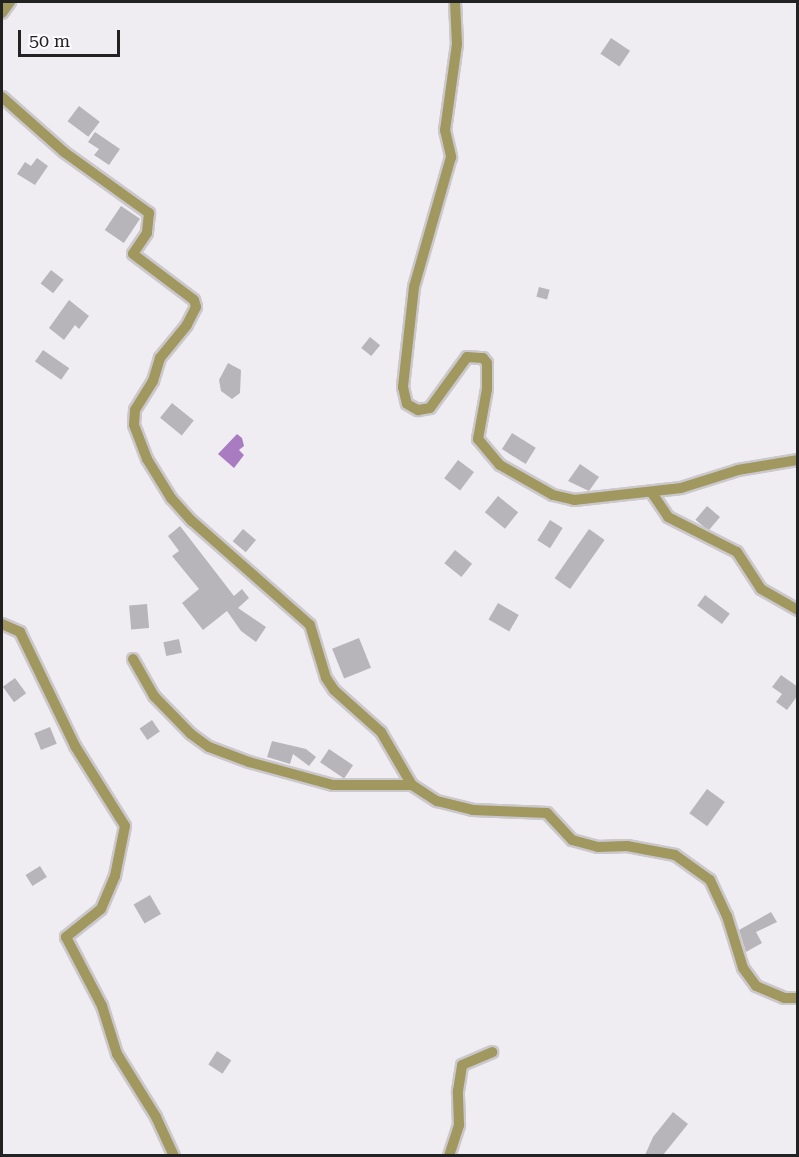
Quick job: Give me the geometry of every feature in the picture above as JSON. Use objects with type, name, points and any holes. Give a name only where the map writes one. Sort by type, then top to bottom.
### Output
[{"type":"street","points":[[2,13],[9,2]]},
{"type":"street","points":[[455,2],[457,44],[445,130],[451,157],[414,286],[403,397],[418,410],[430,408],[467,357],[477,355],[487,363],[487,389],[478,439],[500,465],[553,495],[574,500],[681,488],[738,470],[798,459]]},
{"type":"street","points":[[2,97],[64,152],[149,213],[147,233],[133,254],[194,300],[196,307],[187,325],[160,358],[153,381],[135,410],[134,425],[147,459],[171,498],[192,521],[310,625],[330,684],[381,732],[412,785],[437,801],[473,810],[547,813],[572,840],[598,847],[627,846],[675,855],[710,880],[727,916],[743,968],[756,986],[784,998],[798,998]]},
{"type":"street","points":[[652,493],[668,517],[737,552],[761,589],[798,610]]},
{"type":"street","points":[[2,624],[20,632],[75,746],[125,826],[116,876],[101,909],[66,937],[102,1006],[117,1054],[156,1117],[174,1155]]},
{"type":"street","points":[[133,659],[154,696],[191,734],[209,747],[249,762],[333,785],[412,785]]},
{"type":"street","points":[[449,1155],[459,1125],[458,1091],[462,1065],[492,1052]]},
{"type":"shaded area","points":[[237,434],[242,438],[244,446],[239,450],[244,455],[234,468],[218,454]]},
{"type":"building","points":[[611,38],[630,51],[619,67],[600,54]]},
{"type":"building","points":[[79,106],[100,122],[88,137],[68,121]]},
{"type":"building","points":[[95,132],[120,149],[109,165],[94,155],[99,149],[88,142]]},
{"type":"building","points":[[37,158],[48,166],[35,185],[17,174],[25,162],[31,166]]},
{"type":"building","points":[[121,206],[140,219],[124,243],[105,230]]},
{"type":"building","points":[[51,270],[64,280],[53,293],[41,283]]},
{"type":"building","points":[[539,287],[550,290],[547,300],[536,297]]},
{"type":"building","points":[[69,300],[89,316],[79,329],[75,325],[64,340],[49,328]]},
{"type":"building","points":[[370,337],[380,345],[371,356],[361,348]]},
{"type":"building","points":[[43,350],[69,368],[61,380],[35,361]]},
{"type":"building","points":[[228,363],[241,370],[240,393],[232,399],[221,391],[219,380]]},
{"type":"building","points":[[172,403],[194,421],[182,435],[160,418]]},
{"type":"building","points":[[512,433],[536,448],[526,464],[502,449]]},
{"type":"building","points":[[458,460],[474,472],[460,490],[444,478]]},
{"type":"building","points":[[580,464],[599,477],[589,491],[568,481]]},
{"type":"building","points":[[498,496],[518,512],[505,529],[485,512]]},
{"type":"building","points":[[707,506],[720,517],[708,531],[695,520]]},
{"type":"building","points":[[550,520],[563,528],[550,548],[537,540]]},
{"type":"building","points":[[180,526],[234,596],[242,589],[249,598],[238,608],[266,627],[256,642],[241,631],[227,611],[203,630],[182,603],[199,589],[172,556],[179,551],[168,536]]},
{"type":"building","points":[[243,529],[256,540],[246,552],[233,541]]},
{"type":"building","points":[[589,529],[605,540],[570,589],[555,578]]},
{"type":"building","points":[[455,550],[472,564],[461,577],[444,563]]},
{"type":"building","points":[[705,595],[730,614],[722,624],[697,605]]},
{"type":"building","points":[[498,603],[519,615],[509,631],[488,619]]},
{"type":"building","points":[[147,604],[149,628],[131,629],[129,606]]},
{"type":"building","points":[[359,638],[371,668],[344,679],[332,649]]},
{"type":"building","points":[[179,639],[182,653],[166,656],[163,642]]},
{"type":"building","points":[[781,675],[798,687],[798,695],[787,710],[776,702],[782,694],[772,687]]},
{"type":"building","points":[[15,678],[26,693],[14,702],[3,687]]},
{"type":"building","points":[[152,720],[160,732],[147,740],[140,728]]},
{"type":"building","points":[[50,727],[57,744],[41,750],[34,733]]},
{"type":"building","points":[[272,741],[306,749],[316,757],[309,766],[293,754],[290,764],[267,757]]},
{"type":"building","points":[[329,749],[353,765],[344,778],[320,762]]},
{"type":"building","points":[[707,789],[725,802],[707,826],[689,813]]},
{"type":"building","points":[[40,866],[47,877],[32,886],[26,875]]},
{"type":"building","points":[[150,895],[161,914],[145,924],[134,904]]},
{"type":"building","points":[[771,912],[777,922],[756,932],[762,943],[746,952],[739,930]]},
{"type":"building","points":[[217,1051],[231,1060],[223,1074],[208,1064]]},
{"type":"building","points":[[673,1112],[688,1124],[663,1155],[645,1155],[653,1137]]}]
